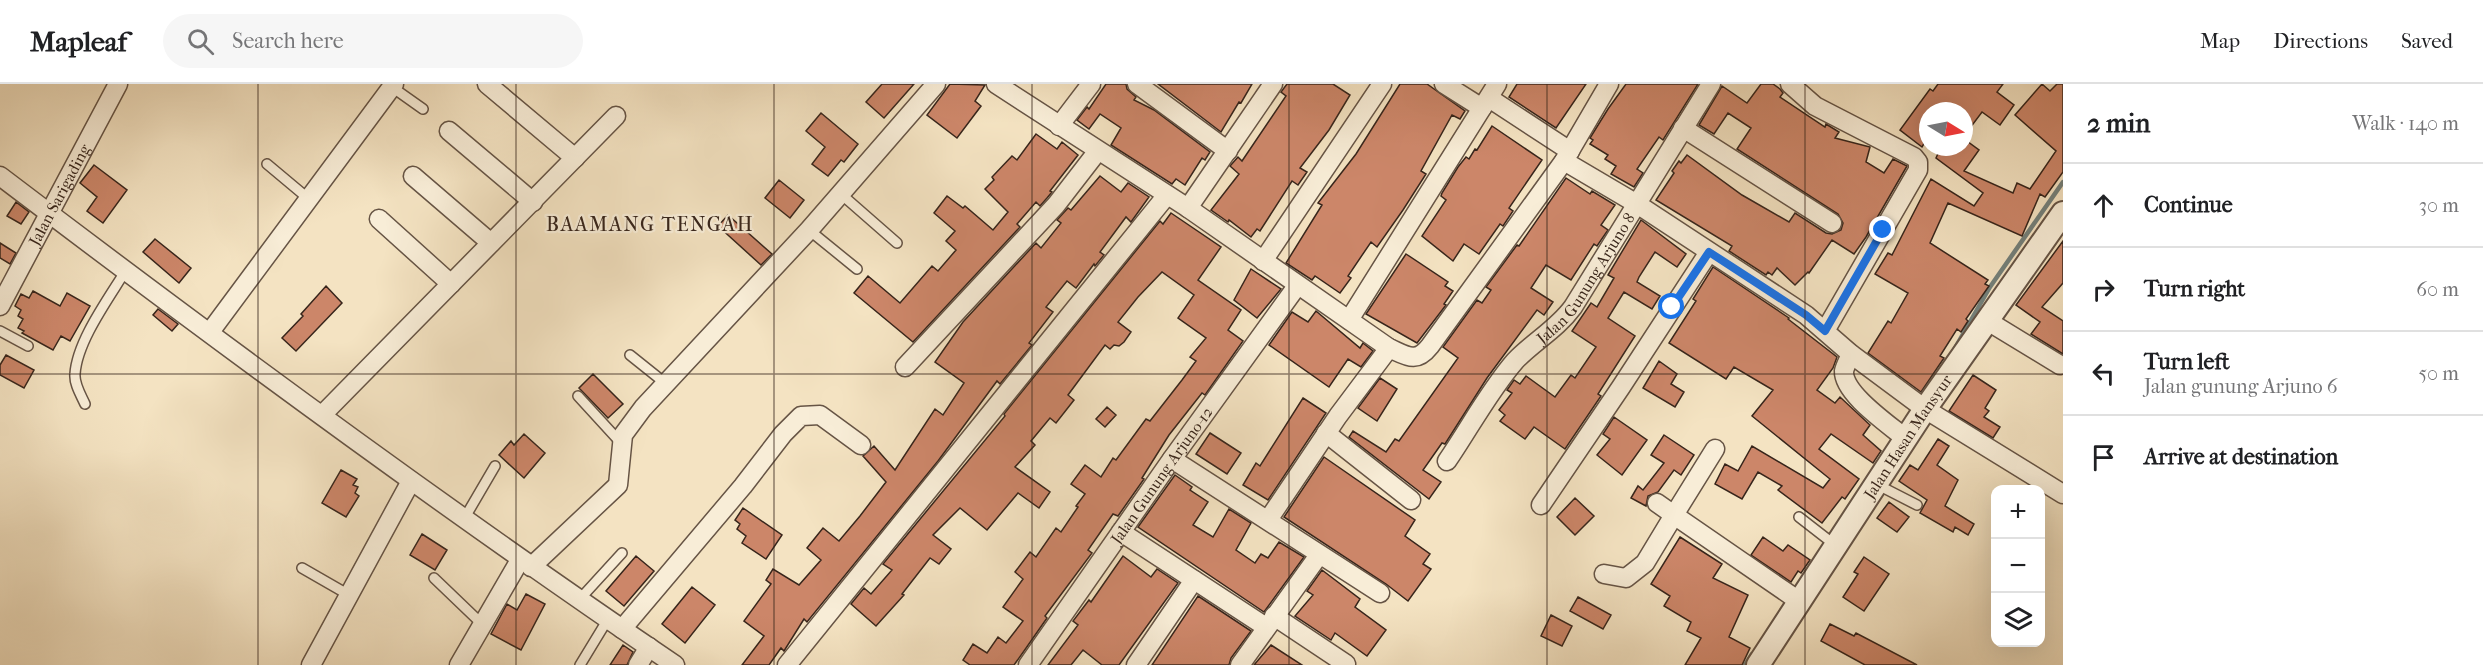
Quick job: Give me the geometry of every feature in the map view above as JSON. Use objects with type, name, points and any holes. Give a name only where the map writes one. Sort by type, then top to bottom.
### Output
[{"type":"street","name":"Jalan Sarigading","points":[[0,306],[118,84]]},
{"type":"street","points":[[487,84],[575,158]]},
{"type":"street","points":[[459,665],[483,625],[526,563],[618,485],[621,443],[632,423],[665,383],[809,230],[936,84]]},
{"type":"street","points":[[996,84],[1097,152],[1188,208],[1389,348],[1408,356],[1418,357],[1424,354],[1567,156],[1609,84]]},
{"type":"street","points":[[1059,126],[1091,84]]},
{"type":"street","points":[[1188,208],[1273,84]]},
{"type":"street","points":[[1263,261],[1382,84]]},
{"type":"street","points":[[1444,84],[1489,97],[1567,156],[1806,315],[1851,354],[1924,410],[2063,494]]},
{"type":"street","name":"Jalan Gunung Arjuno 8","points":[[1447,461],[1508,370],[1525,352],[1566,317],[1711,84]]},
{"type":"street","points":[[1790,84],[1815,106],[1914,157],[1918,162],[1918,170],[1825,331]]},
{"type":"street","points":[[210,332],[393,85]]},
{"type":"street","points":[[1146,87],[1228,151]]},
{"type":"street","points":[[1349,320],[1489,97]]},
{"type":"street","points":[[322,415],[616,116]]},
{"type":"street","points":[[1683,128],[1832,223]]},
{"type":"street","points":[[449,132],[533,202]]},
{"type":"street","points":[[905,367],[1056,205],[1097,152]]},
{"type":"street","points":[[0,176],[411,481],[675,665]]},
{"type":"street","points":[[413,176],[491,243]]},
{"type":"street","points":[[787,665],[1167,195]]},
{"type":"street","name":"Jalan Hasan Mansyur","points":[[1758,665],[1924,410],[2063,213]]},
{"type":"street","points":[[379,219],[451,284]]},
{"type":"street","points":[[1541,505],[1709,252]]},
{"type":"street","name":"Jalan Gunung Arjuno-12","points":[[1028,665],[1172,459],[1297,286]]},
{"type":"street","points":[[1986,320],[2060,364]]},
{"type":"street","points":[[1268,520],[1326,433],[1389,348]]},
{"type":"street","points":[[1851,354],[1844,371],[1846,382],[1853,394],[1906,439]]},
{"type":"street","points":[[615,624],[743,486],[783,434],[801,416],[820,415],[861,445]]},
{"type":"street","points":[[1326,433],[1411,500]]},
{"type":"street","points":[[1604,574],[1626,578],[1645,563],[1715,449]]},
{"type":"street","points":[[1172,459],[1380,593]]},
{"type":"street","points":[[311,665],[411,481]]},
{"type":"street","points":[[1657,503],[1799,601]]},
{"type":"street","points":[[1121,532],[1194,580],[1346,664]]},
{"type":"street","points":[[1240,665],[1319,555]]},
{"type":"street","points":[[1136,665],[1194,580]]},
{"type":"street","points":[[638,665],[649,647]]},
{"type":"lane","points":[[393,85],[423,110]]},
{"type":"lane","points":[[267,164],[310,200]]},
{"type":"lane","points":[[841,194],[897,243]]},
{"type":"lane","points":[[809,230],[857,269]]},
{"type":"lane","points":[[85,404],[75,374],[78,359],[85,340],[126,270]]},
{"type":"lane","points":[[0,331],[28,346]]},
{"type":"lane","points":[[630,355],[665,383]]},
{"type":"lane","points":[[578,396],[621,443]]},
{"type":"lane","points":[[464,519],[495,466]]},
{"type":"lane","points":[[1876,484],[1917,505]]},
{"type":"lane","points":[[1799,518],[1836,546]]},
{"type":"lane","points":[[579,600],[622,553]]},
{"type":"lane","points":[[302,568],[349,595]]},
{"type":"lane","points":[[434,578],[483,625]]},
{"type":"lane","points":[[580,665],[615,624]]},
{"type":"building","points":[[882,84],[914,84],[884,118],[866,102]]},
{"type":"building","points":[[950,84],[985,85],[975,101],[981,106],[957,138],[927,115]]},
{"type":"building","points":[[1106,84],[1126,84],[1127,89],[1136,97],[1134,100],[1154,110],[1210,152],[1205,160],[1202,158],[1185,185],[1176,179],[1172,184],[1111,145],[1121,128],[1100,114],[1089,129],[1077,120],[1087,107],[1089,109]]},
{"type":"building","points":[[1158,84],[1252,84],[1221,132]]},
{"type":"building","points":[[1287,84],[1333,84],[1350,95],[1329,130],[1300,168],[1307,172],[1298,185],[1292,181],[1260,231],[1257,229],[1251,237],[1211,210],[1239,174],[1230,166],[1238,157],[1242,161],[1286,96],[1281,92]]},
{"type":"building","points":[[1400,84],[1427,84],[1465,111],[1460,119],[1452,115],[1421,171],[1426,174],[1377,247],[1371,242],[1348,276],[1351,278],[1340,293],[1315,276],[1312,280],[1286,263],[1322,205],[1318,203],[1356,154]]},
{"type":"building","points":[[1517,84],[1586,84],[1556,128],[1509,97]]},
{"type":"building","points":[[1626,84],[1698,84],[1663,140],[1659,137],[1637,169],[1643,173],[1634,187],[1611,174],[1616,166],[1605,159],[1608,155],[1590,144],[1593,140],[1590,138]]},
{"type":"building","points":[[1761,84],[1773,84],[1783,93],[1780,97],[1825,127],[1826,124],[1839,132],[1835,138],[1870,147],[1866,162],[1884,173],[1893,159],[1907,166],[1854,254],[1832,240],[1809,273],[1795,285],[1777,268],[1772,275],[1768,272],[1766,275],[1729,251],[1732,246],[1656,200],[1674,173],[1672,171],[1687,155],[1742,195],[1789,222],[1795,213],[1826,233],[1832,234],[1841,230],[1843,223],[1838,214],[1737,149],[1751,128],[1728,113],[1714,134],[1699,125],[1722,86],[1747,103]]},
{"type":"building","points":[[1938,84],[2003,84],[1997,92],[2014,105],[2000,125],[1982,112],[1973,124],[1973,102],[1920,102],[1930,89],[1933,91]]},
{"type":"building","points":[[2042,84],[2050,91],[2057,84],[2063,84],[2063,172],[2045,197],[2040,194],[2022,236],[1948,203],[1930,243],[1988,280],[1985,284],[1989,286],[1966,319],[1968,321],[1961,332],[1957,329],[1940,356],[1944,358],[1921,392],[1868,353],[1888,321],[1891,323],[1908,293],[1875,274],[1888,253],[1892,255],[1931,179],[1974,206],[1983,193],[1936,158],[1937,156],[1973,156],[1973,146],[1979,150],[1964,171],[2013,193],[2017,183],[2030,189],[2056,151],[2015,115]]},
{"type":"building","points":[[1919,104],[1919,145],[1900,130]]},
{"type":"building","points":[[821,113],[858,144],[844,162],[841,160],[828,176],[812,164],[825,147],[806,131]]},
{"type":"building","points":[[1492,126],[1542,160],[1509,208],[1513,211],[1503,226],[1500,224],[1479,254],[1464,244],[1453,261],[1422,236],[1446,200],[1441,196],[1442,193],[1458,167],[1466,157],[1469,159],[1475,149],[1477,150]]},
{"type":"building","points":[[1036,134],[1057,149],[1062,142],[1078,155],[1040,206],[1036,202],[1017,224],[1020,227],[913,342],[854,293],[868,276],[900,303],[932,266],[938,271],[956,250],[946,241],[955,231],[934,213],[947,196],[963,208],[965,206],[993,230],[1008,212],[985,189],[994,180],[992,177],[1012,156],[1017,160]]},
{"type":"building","points":[[94,165],[127,190],[103,223],[87,211],[97,197],[80,183]]},
{"type":"building","points":[[1100,176],[1121,192],[1128,183],[1149,197],[1131,222],[1126,217],[1100,252],[1104,255],[1095,266],[1094,264],[1076,288],[1067,281],[1046,307],[1053,312],[1029,343],[1032,345],[1000,384],[997,381],[938,461],[807,622],[804,619],[784,651],[781,648],[769,665],[742,665],[764,636],[744,621],[771,584],[766,580],[773,569],[799,585],[821,560],[807,548],[823,528],[839,541],[860,516],[886,482],[863,456],[874,446],[895,470],[935,409],[943,415],[964,383],[935,362],[963,322],[1036,243],[1041,248],[1061,223],[1057,220],[1068,208],[1071,210]]},
{"type":"building","points":[[1566,178],[1590,194],[1592,191],[1615,205],[1601,225],[1608,230],[1597,246],[1594,244],[1571,280],[1546,265],[1531,288],[1553,302],[1544,315],[1537,310],[1487,378],[1445,444],[1442,443],[1423,470],[1441,482],[1429,499],[1349,437],[1353,431],[1386,452],[1395,439],[1399,441],[1458,358],[1443,347],[1477,300],[1482,303],[1491,290],[1486,287],[1517,245],[1519,246]]},
{"type":"building","points":[[779,180],[804,200],[790,218],[765,198]]},
{"type":"building","points":[[16,202],[29,212],[21,224],[7,216]]},
{"type":"building","points":[[1171,213],[1221,247],[1198,280],[1241,310],[1228,330],[1243,341],[1205,395],[1202,393],[1169,435],[1142,478],[1144,479],[1118,516],[1113,514],[1088,550],[1092,553],[1045,616],[1047,618],[1014,665],[970,665],[963,660],[973,644],[987,653],[998,637],[1006,643],[1023,621],[1003,607],[1023,579],[1015,572],[1030,552],[1036,557],[1056,528],[1061,532],[1078,507],[1076,506],[1085,494],[1071,484],[1085,465],[1101,477],[1113,458],[1116,460],[1146,419],[1150,421],[1182,380],[1196,361],[1190,357],[1206,338],[1178,318],[1194,295],[1162,272],[1118,322],[1131,332],[1124,342],[1110,349],[1105,345],[1068,395],[1074,400],[1056,423],[1050,418],[1031,441],[1035,445],[1015,467],[1050,492],[1039,508],[1018,493],[987,530],[960,508],[933,535],[951,549],[939,564],[930,558],[902,594],[904,595],[876,626],[851,604],[864,588],[871,594],[892,570],[883,564],[1005,416],[1004,414],[1160,221],[1163,224]]},
{"type":"building","points":[[728,215],[772,254],[761,265],[718,226]]},
{"type":"building","points":[[1641,220],[1686,254],[1677,267],[1655,252],[1639,277],[1637,282],[1660,296],[1652,309],[1624,292],[1608,318],[1635,336],[1598,394],[1601,396],[1565,449],[1534,427],[1525,439],[1500,421],[1505,415],[1499,410],[1512,393],[1507,390],[1514,380],[1520,384],[1526,376],[1555,397],[1571,375],[1575,378],[1596,347],[1572,331],[1591,303],[1597,307],[1614,278],[1608,275]]},
{"type":"building","points":[[155,239],[191,268],[179,283],[143,252]]},
{"type":"building","points":[[2063,241],[2063,283],[2042,307],[2063,321],[2063,354],[2031,334],[2040,322],[2016,305]]},
{"type":"building","points":[[0,243],[16,253],[10,264],[0,258]]},
{"type":"building","points":[[1406,254],[1448,282],[1445,286],[1453,291],[1444,304],[1446,305],[1417,343],[1366,314]]},
{"type":"building","points":[[1713,267],[1789,318],[1837,357],[1833,368],[1817,390],[1835,403],[1840,397],[1870,425],[1863,435],[1881,451],[1873,463],[1831,434],[1819,449],[1859,479],[1845,499],[1842,497],[1822,523],[1778,490],[1782,486],[1758,472],[1742,499],[1715,484],[1725,464],[1738,471],[1752,446],[1823,488],[1830,479],[1752,416],[1773,390],[1734,367],[1726,379],[1669,343],[1696,301],[1693,299]]},
{"type":"building","points":[[1251,269],[1281,289],[1257,318],[1234,300]]},
{"type":"building","points":[[326,286],[342,303],[296,351],[282,338],[303,316],[301,314]]},
{"type":"building","points":[[33,291],[60,306],[67,293],[90,306],[70,341],[61,336],[53,350],[22,333],[24,331],[18,328],[23,319],[18,316],[21,310],[15,306],[21,294],[29,298]]},
{"type":"building","points":[[158,309],[178,324],[172,331],[153,315]]},
{"type":"building","points":[[1316,311],[1360,348],[1363,343],[1373,351],[1361,367],[1348,359],[1329,387],[1269,345],[1292,312],[1308,322]]},
{"type":"building","points":[[6,355],[34,370],[24,388],[0,375],[0,365]]},
{"type":"building","points":[[1659,361],[1677,374],[1671,384],[1684,392],[1675,407],[1643,388]]},
{"type":"building","points":[[593,374],[623,404],[608,418],[579,388]]},
{"type":"building","points":[[1973,375],[1996,390],[1985,408],[1989,411],[1984,417],[2000,427],[1993,438],[1949,411]]},
{"type":"building","points":[[1380,378],[1397,389],[1377,421],[1358,408]]},
{"type":"building","points":[[1303,398],[1326,413],[1268,500],[1243,485],[1256,463],[1260,466]]},
{"type":"building","points":[[1107,407],[1116,415],[1105,427],[1096,419]]},
{"type":"building","points":[[1614,417],[1647,440],[1622,475],[1597,455],[1610,439],[1603,434]]},
{"type":"building","points":[[1210,433],[1241,453],[1227,474],[1196,454]]},
{"type":"building","points":[[524,434],[545,453],[524,478],[499,455],[511,441],[514,445]]},
{"type":"building","points":[[1664,435],[1694,455],[1681,475],[1674,470],[1658,492],[1648,496],[1646,506],[1631,498],[1638,486],[1643,490],[1664,463],[1651,455]]},
{"type":"building","points":[[1938,439],[1949,446],[1937,465],[1958,480],[1945,506],[1974,524],[1968,535],[1955,527],[1953,532],[1920,513],[1927,500],[1899,481],[1910,465],[1918,470]]},
{"type":"building","points":[[1324,457],[1415,520],[1405,536],[1430,554],[1423,564],[1431,569],[1408,601],[1284,517]]},
{"type":"building","points":[[341,470],[357,479],[353,485],[358,487],[355,493],[359,496],[346,517],[322,503]]},
{"type":"building","points":[[1175,475],[1192,487],[1190,490],[1208,502],[1193,525],[1213,537],[1229,509],[1251,523],[1236,550],[1255,563],[1261,554],[1268,558],[1279,542],[1304,557],[1264,612],[1138,527]]},
{"type":"building","points":[[1575,498],[1594,516],[1575,535],[1557,517]]},
{"type":"building","points":[[1889,502],[1909,517],[1897,532],[1877,518]]},
{"type":"building","points":[[743,508],[782,535],[766,559],[742,543],[746,536],[737,529],[740,524],[735,520]]},
{"type":"building","points":[[422,534],[447,550],[435,570],[410,555]]},
{"type":"building","points":[[1680,537],[1722,564],[1713,578],[1748,595],[1729,637],[1750,648],[1742,665],[1685,665],[1701,638],[1687,631],[1691,622],[1664,606],[1670,596],[1651,584]]},
{"type":"building","points":[[1763,537],[1783,551],[1788,545],[1810,560],[1801,573],[1798,571],[1791,582],[1751,555]]},
{"type":"building","points":[[636,556],[654,571],[624,606],[606,591]]},
{"type":"building","points":[[1123,556],[1151,577],[1157,569],[1178,583],[1119,665],[1102,665],[1083,650],[1071,665],[1048,665],[1078,625],[1073,621],[1089,600],[1091,602]]},
{"type":"building","points":[[1864,557],[1889,574],[1864,611],[1843,597],[1858,574],[1854,572]]},
{"type":"building","points":[[1322,570],[1360,599],[1355,607],[1386,630],[1367,656],[1335,633],[1331,640],[1295,616],[1313,595],[1307,591]]},
{"type":"building","points":[[692,587],[715,605],[685,643],[662,624]]},
{"type":"building","points":[[526,594],[545,604],[521,650],[491,634],[507,604],[517,610]]},
{"type":"building","points":[[1198,596],[1251,631],[1231,658],[1229,665],[1152,665]]},
{"type":"building","points":[[1578,597],[1611,615],[1603,629],[1570,611]]},
{"type":"building","points":[[1551,615],[1572,626],[1562,646],[1541,636]]},
{"type":"building","points":[[1830,624],[1854,636],[1856,633],[1917,665],[1865,665],[1821,641]]},
{"type":"building","points":[[623,645],[633,652],[627,665],[610,665]]},
{"type":"building","points":[[1271,645],[1302,665],[1254,665]]},
{"type":"waterway","points":[[1955,348],[1990,287],[2063,182]]},
{"type":"waterway","points":[[1745,665],[1752,654]]},
{"type":"district","name":"BAAMANG TENGAH","points":[[650,224]]},
{"type":"route","points":[[1672,307],[1709,252],[1806,315],[1825,331],[1883,230]]}]
